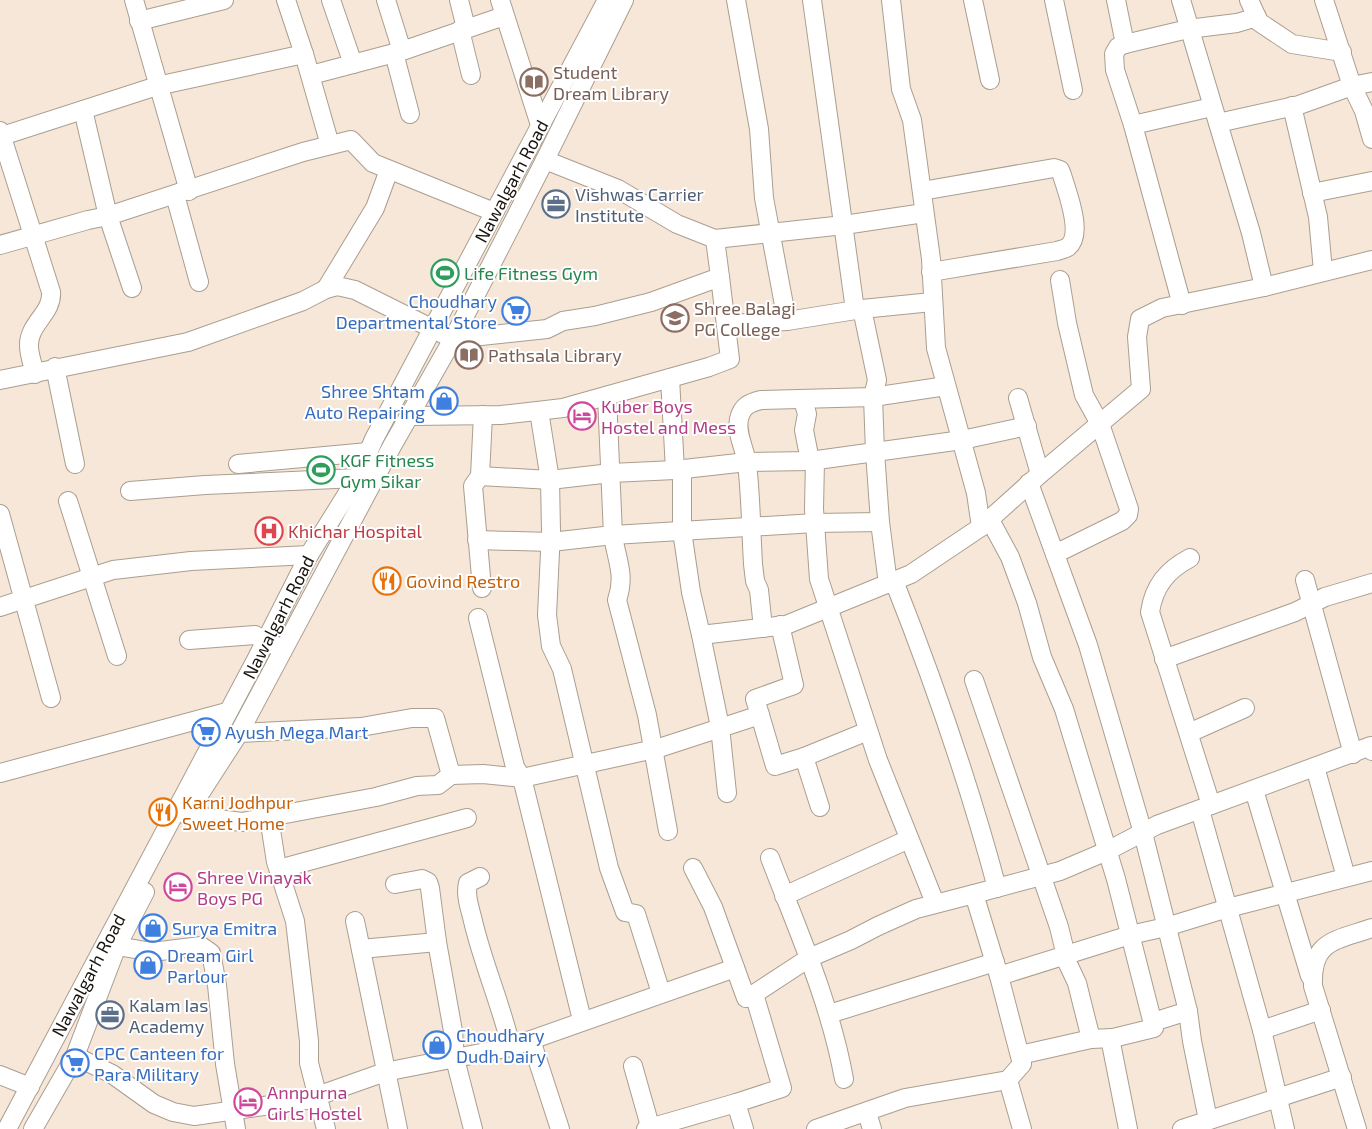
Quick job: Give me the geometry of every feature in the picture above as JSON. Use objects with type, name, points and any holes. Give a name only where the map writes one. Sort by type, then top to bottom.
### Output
[{"type":"street","points":[[134,0],[138,21],[157,86],[182,193],[198,282]]},
{"type":"street","points":[[138,21],[224,0]]},
{"type":"street","points":[[331,0],[353,64]]},
{"type":"street","points":[[386,0],[410,114]]},
{"type":"street","points":[[459,0],[471,75]]},
{"type":"street","points":[[10,1124],[32,1129],[74,1056],[117,946],[195,798],[239,733],[453,339],[545,160],[624,0]]},
{"type":"street","points":[[736,0],[760,129],[764,198],[788,321]]},
{"type":"street","points":[[812,0],[858,310],[877,380],[873,397],[875,452],[880,522],[891,582],[952,734],[963,776],[978,815],[997,888]]},
{"type":"street","points":[[891,0],[901,89],[912,120],[922,191],[931,272],[936,348],[986,523],[1010,557],[1027,603],[1042,657],[1064,710],[1107,851],[1154,1028],[1110,1038],[1091,1039],[1020,1055]]},
{"type":"street","points":[[973,0],[990,80]]},
{"type":"street","points":[[1054,0],[1073,90]]},
{"type":"street","points":[[1116,0],[1125,44]]},
{"type":"street","points":[[1181,0],[1188,29],[1251,233],[1264,287]]},
{"type":"street","points":[[1250,0],[1259,22],[1292,44],[1342,52]]},
{"type":"street","points":[[1324,0],[1352,86],[1364,111],[1372,138]]},
{"type":"street","points":[[289,1],[330,145]]},
{"type":"street","name":"Nawalgarh Road","points":[[10,1124],[309,555],[357,478],[368,452],[435,328],[603,3]]},
{"type":"street","points":[[310,75],[398,52],[463,29],[502,8],[540,125]]},
{"type":"street","points":[[1182,305],[1113,59],[1118,47],[1125,44],[1188,29],[1237,23],[1257,17]]},
{"type":"street","points":[[35,374],[28,347],[30,335],[52,300],[35,236],[1,133],[83,110],[157,86],[304,54]]},
{"type":"street","points":[[1133,125],[1292,106],[1352,86],[1372,82]]},
{"type":"street","points":[[1292,106],[1322,238],[1323,271]]},
{"type":"street","points":[[83,110],[108,216],[132,288]]},
{"type":"street","points":[[0,245],[108,216],[303,152],[351,140],[373,163],[494,212]]},
{"type":"street","points":[[545,160],[618,189],[677,224],[715,239],[844,225],[924,213]]},
{"type":"street","points":[[922,191],[1054,168],[1060,170],[1062,175],[1075,224],[1075,237],[1068,247],[1057,251],[931,272]]},
{"type":"street","points":[[326,289],[374,208],[389,170]]},
{"type":"street","points":[[1312,193],[1372,181]]},
{"type":"street","points":[[410,416],[483,415],[562,408],[670,378],[730,358],[715,239]]},
{"type":"street","points":[[701,635],[772,627],[827,609],[911,574],[986,523],[1034,478],[1141,389],[1137,337],[1140,319],[1162,308],[1264,287],[1372,260]]},
{"type":"street","points":[[0,380],[35,374],[55,367],[188,342],[303,301],[326,289],[337,286],[349,288],[435,328],[453,339],[547,329],[563,321],[595,316],[650,302],[720,277]]},
{"type":"street","points":[[1055,554],[1128,515],[1127,500],[1100,424],[1084,395],[1060,280]]},
{"type":"street","points":[[727,324],[788,321],[858,310],[932,302]]},
{"type":"street","points":[[55,367],[75,464]]},
{"type":"street","points":[[670,378],[682,531],[690,592],[720,727],[727,793]]},
{"type":"street","points":[[868,731],[804,757],[776,766],[755,699],[794,685],[755,580],[747,462],[739,440],[739,419],[743,408],[749,403],[761,400],[873,397],[946,386]]},
{"type":"street","points":[[607,396],[613,535],[618,552],[621,588],[617,600],[648,715],[668,831]]},
{"type":"street","points":[[1018,398],[1027,426],[1034,478],[1055,554],[1088,645],[1142,833],[1188,1011],[1208,1120]]},
{"type":"street","points":[[804,400],[806,414],[804,430],[812,460],[814,523],[819,580],[868,731],[935,903]]},
{"type":"street","points":[[539,410],[550,480],[547,614],[551,646],[562,669],[609,868],[625,912],[636,914],[661,993]]},
{"type":"street","points":[[482,588],[473,486],[480,476],[483,415]]},
{"type":"street","points":[[480,476],[550,480],[611,473],[678,470],[747,462],[812,460],[962,440],[1027,426]]},
{"type":"street","points":[[238,464],[368,452]]},
{"type":"street","points":[[130,491],[205,485],[357,478]]},
{"type":"street","points":[[68,501],[90,577],[117,656]]},
{"type":"street","points":[[0,514],[52,698]]},
{"type":"street","points":[[477,540],[550,542],[613,535],[814,523],[880,522]]},
{"type":"street","points":[[0,607],[113,570],[192,561],[309,555]]},
{"type":"street","points":[[1190,558],[1175,565],[1160,583],[1153,596],[1150,612],[1189,733],[1228,908],[1262,1030],[1285,1129]]},
{"type":"street","points":[[1305,580],[1353,754]]},
{"type":"street","points":[[1164,659],[1312,604],[1325,597],[1372,583]]},
{"type":"street","points":[[478,618],[515,767],[522,778],[582,1020]]},
{"type":"street","points":[[189,640],[255,636],[266,640],[282,651]]},
{"type":"street","points":[[974,680],[1077,983],[1091,1039]]},
{"type":"street","points":[[1189,733],[1245,708]]},
{"type":"street","points":[[0,773],[228,712]]},
{"type":"street","points":[[186,815],[242,822],[376,797],[417,786],[438,785],[451,775],[483,774],[522,778],[654,749],[760,716]]},
{"type":"street","points":[[239,733],[361,727],[412,718],[435,718],[451,775]]},
{"type":"street","points":[[693,868],[713,907],[746,998],[809,958],[878,926],[935,903],[1060,870],[1107,851],[1142,833],[1205,808],[1372,748]]},
{"type":"street","points":[[804,757],[820,807]]},
{"type":"street","points":[[1315,767],[1346,877]]},
{"type":"street","points":[[1254,790],[1357,1129]]},
{"type":"street","points":[[269,817],[279,869],[295,921],[309,1041],[309,1063],[326,1129]]},
{"type":"street","points":[[279,869],[467,818]]},
{"type":"street","points":[[784,896],[909,839]]},
{"type":"street","points":[[770,858],[829,1014],[844,1079]]},
{"type":"street","points":[[829,1014],[997,969],[1066,954],[1228,908],[1372,871]]},
{"type":"street","points":[[480,877],[468,883],[467,896],[479,947],[505,1021],[511,1047]]},
{"type":"street","points":[[395,884],[422,879],[428,882],[437,942],[448,992],[455,1059],[473,1129]]},
{"type":"street","points":[[816,1129],[869,1121],[905,1098],[1008,1080],[1022,1064],[997,969],[974,894]]},
{"type":"street","points":[[355,921],[398,1129]]},
{"type":"street","points":[[1313,986],[1313,974],[1318,952],[1330,943],[1372,928]]},
{"type":"street","points":[[361,950],[437,942]]},
{"type":"street","points":[[117,946],[152,952],[201,946],[211,953],[215,966],[225,1064],[234,1121]]},
{"type":"street","points":[[74,1056],[112,1074],[154,1104],[173,1112],[234,1121],[353,1085],[385,1072],[511,1047],[582,1020],[626,1008],[661,993],[735,968]]},
{"type":"street","points":[[633,1066],[648,1128],[782,1088],[754,994]]},
{"type":"street","points":[[1262,1030],[1321,1010]]},
{"type":"street","points":[[1153,1022],[1188,1011]]},
{"type":"street","points":[[1110,1038],[1128,1129]]},
{"type":"street","points":[[531,1040],[560,1129]]},
{"type":"street","points":[[0,1075],[30,1087]]},
{"type":"street","points":[[1182,1129],[1342,1077]]},
{"type":"street","points":[[1008,1080],[1022,1129]]},
{"type":"street","points":[[736,1103],[744,1129]]},
{"type":"place","name":"Student Dream Library","points":[[534,82]]},
{"type":"place","name":"Vishwas Carrier Institute","points":[[556,204]]},
{"type":"place","name":"Life Fitness Gym","points":[[445,273]]},
{"type":"place","name":"Choudhary Departmental Store","points":[[516,311]]},
{"type":"place","name":"Shree Balagi PG College","points":[[675,318]]},
{"type":"place","name":"Pathsala Library","points":[[469,355]]},
{"type":"place","name":"Shree Shtam Auto Repairing","points":[[444,401]]},
{"type":"place","name":"Kuber Boys Hostel and Mess","points":[[582,416]]},
{"type":"place","name":"KGF Fitness Gym Sikar","points":[[321,470]]},
{"type":"place","name":"Khichar Hospital","points":[[269,531]]},
{"type":"place","name":"Govind Restro","points":[[387,581]]},
{"type":"place","name":"Ayush Mega Mart","points":[[206,732]]},
{"type":"place","name":"Karni Jodhpur Sweet Home","points":[[163,812]]},
{"type":"place","name":"Shree Vinayak Boys PG","points":[[178,887]]},
{"type":"place","name":"Surya Emitra","points":[[153,928]]},
{"type":"place","name":"Dream Girl Parlour","points":[[148,965]]},
{"type":"place","name":"Kalam Ias Academy","points":[[110,1015]]},
{"type":"place","name":"Choudhary Dudh Dairy","points":[[437,1045]]},
{"type":"place","name":"CPC Canteen for Para Military","points":[[75,1063]]},
{"type":"place","name":"Annpurna Girls Hostel","points":[[248,1102]]}]
